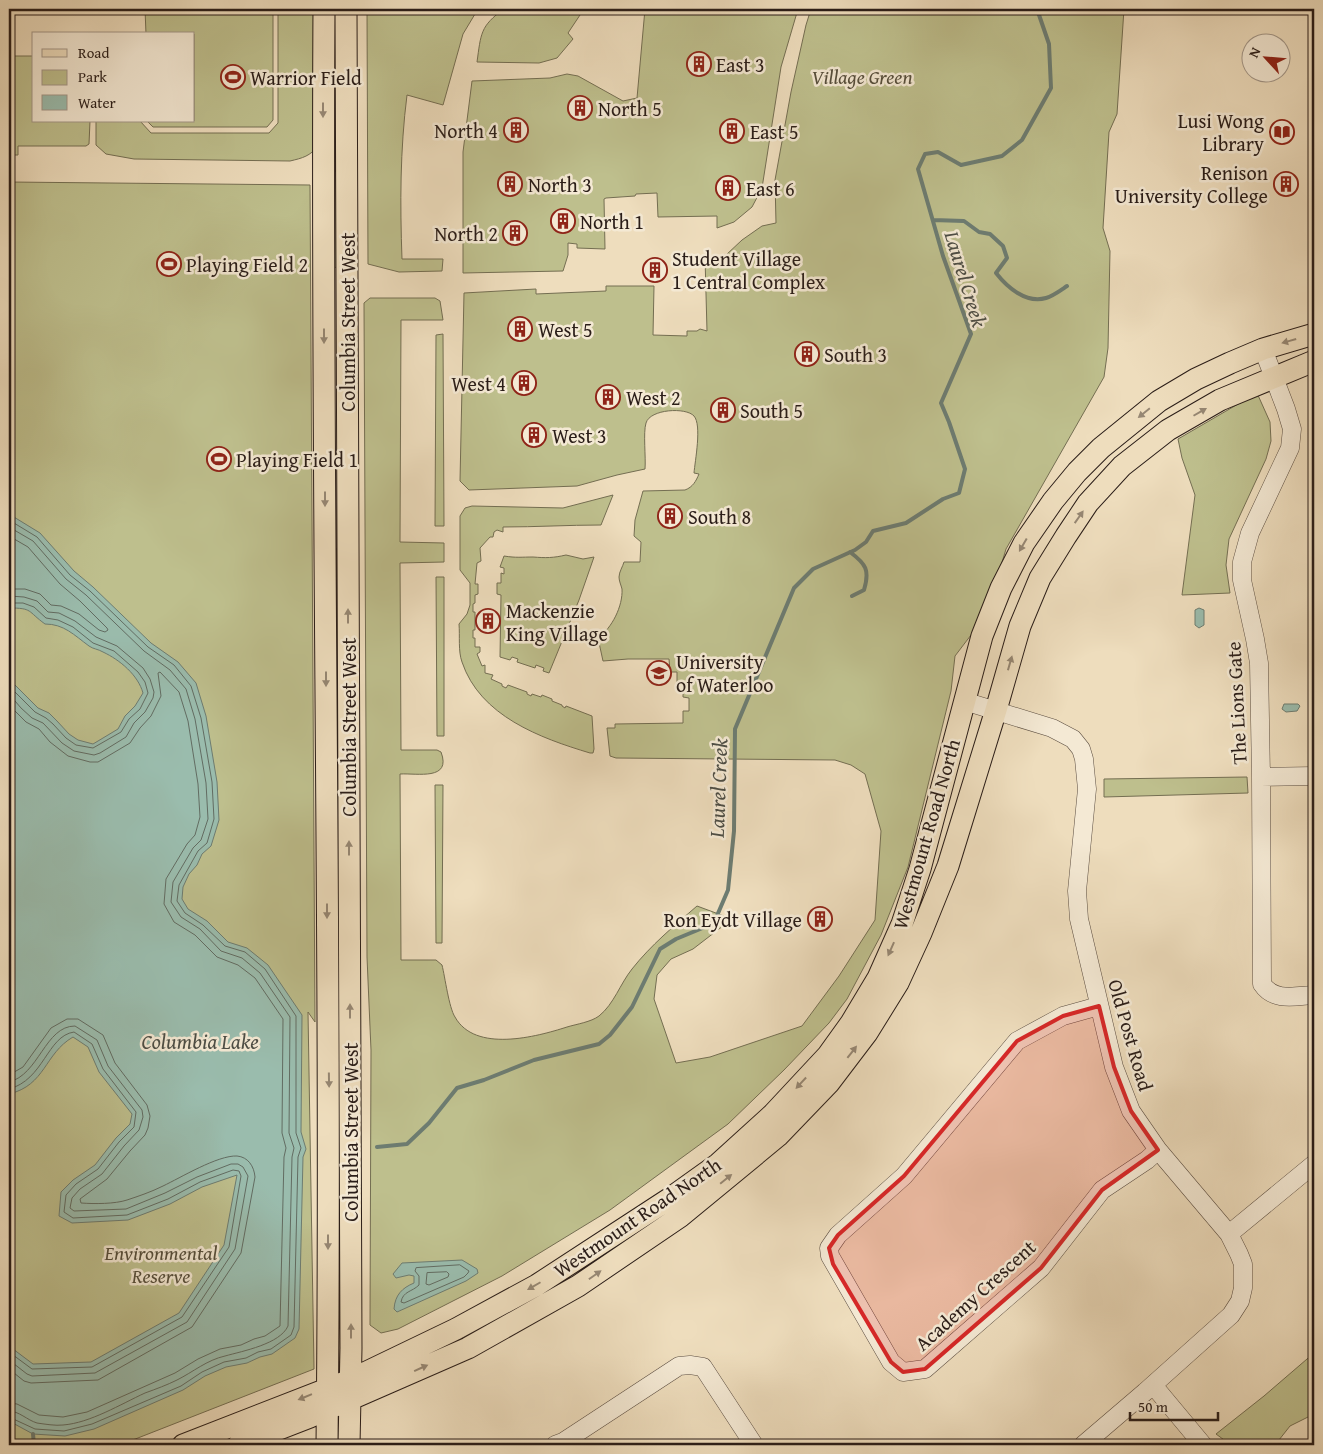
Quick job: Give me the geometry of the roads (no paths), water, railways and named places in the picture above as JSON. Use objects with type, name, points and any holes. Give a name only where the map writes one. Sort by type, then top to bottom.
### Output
[{"type":"main road","name":"Columbia Street West","points":[[324,9],[323,269],[329,1086],[327,1445]]},
{"type":"main road","name":"Columbia Street West","points":[[346,9],[351,1339],[349,1445]]},
{"type":"main road","name":"Westmount Road North","points":[[350,1390],[537,1284],[669,1199],[718,1164],[773,1114],[828,1054],[851,1023],[878,978],[902,924],[920,869],[982,636],[1001,588],[1024,543],[1052,501],[1101,448],[1159,401],[1196,379],[1263,349],[1314,334]]},
{"type":"main road","name":"Westmount Road North","points":[[183,1445],[328,1398],[468,1348],[578,1286],[681,1216],[785,1130],[829,1082],[867,1033],[898,983],[921,934],[948,866],[1020,626],[1040,578],[1088,503],[1122,466],[1168,430],[1220,400],[1314,361]]},
{"type":"main road","name":"Westmount Road North","points":[[238,1445],[328,1398]]},
{"type":"street","name":"The Lions Gate","points":[[1263,349],[1286,408],[1292,429],[1290,448],[1250,533],[1242,562],[1242,580],[1258,662],[1261,778],[1262,984],[1267,992],[1280,996],[1314,995]]},
{"type":"street","name":"Old Post Road","points":[[964,701],[1052,728],[1072,740],[1081,749],[1087,789],[1078,891],[1079,919],[1114,1066],[1130,1111],[1158,1150],[1229,1234],[1243,1264],[1243,1288],[1240,1301],[1231,1315],[1153,1386],[1082,1445]]},
{"type":"street","points":[[1261,778],[1314,776]]},
{"type":"street","name":"Academy Crescent","points":[[1099,1006],[1063,1016],[1017,1041],[904,1176],[838,1235],[829,1248],[830,1256],[891,1362],[903,1372],[925,1369],[1041,1268],[1102,1190],[1147,1160],[1158,1150]]},
{"type":"street","points":[[1229,1234],[1314,1164]]},
{"type":"street","points":[[555,1445],[678,1366],[690,1364],[703,1368],[754,1445]]},
{"type":"street","points":[[1153,1386],[1203,1445]]},
{"type":"water","name":"Columbia Lake","points":[[9,514],[40,533],[74,571],[151,643],[178,662],[196,683],[206,716],[217,782],[219,820],[211,846],[202,854],[197,865],[189,874],[183,887],[182,899],[188,909],[207,921],[228,942],[247,948],[268,965],[302,1015],[301,1132],[306,1149],[303,1157],[299,1329],[295,1338],[272,1354],[247,1363],[226,1367],[205,1376],[183,1390],[94,1429],[65,1436],[33,1434],[9,1421],[9,1346],[33,1364],[91,1362],[179,1313],[224,1245],[237,1175],[202,1187],[170,1204],[128,1220],[72,1223],[59,1216],[61,1192],[73,1180],[95,1165],[116,1138],[130,1124],[132,1114],[99,1072],[88,1047],[73,1037],[63,1044],[31,1084],[9,1094],[9,679],[38,708],[49,713],[69,734],[78,740],[93,744],[118,729],[125,716],[135,706],[143,693],[133,674],[116,659],[91,647],[63,628],[52,624],[45,624],[26,610],[9,608]]},
{"type":"water","points":[[1199,608],[1204,610],[1204,625],[1199,628],[1195,625],[1195,610]]},
{"type":"water","points":[[1284,704],[1298,704],[1300,706],[1297,711],[1286,712],[1282,709]]},
{"type":"water","points":[[462,1260],[477,1269],[478,1273],[466,1281],[397,1312],[394,1309],[400,1293],[414,1283],[414,1276],[409,1275],[396,1278],[393,1274],[402,1263]]},
{"type":"waterway","name":"Laurel Creek","points":[[377,1147],[407,1144],[429,1123],[457,1088],[484,1080],[534,1060],[599,1044],[610,1035],[632,1007],[660,949],[676,939],[705,927],[716,918],[728,890],[734,831],[735,729],[794,588],[813,569],[855,550],[866,542],[873,531],[906,523],[943,499],[959,493],[965,469],[941,403],[971,334],[943,256],[918,169],[925,154],[938,152],[961,165],[1002,156],[1022,140],[1051,88],[1049,44],[1037,9]]},
{"type":"waterway","points":[[933,220],[964,221],[979,232],[990,234],[1003,246],[1007,258],[996,273],[1011,289],[1024,296],[1031,299],[1046,298],[1067,286]]},
{"type":"waterway","points":[[850,552],[863,564],[867,577],[864,590],[852,596]]},
{"type":"waterway","points":[[33,1434],[34,1445]]},
{"type":"place","name":"East 3","points":[[699,64]]},
{"type":"place","name":"Warrior Field","points":[[233,77]]},
{"type":"place","name":"North 5","points":[[580,108]]},
{"type":"place","name":"North 4","points":[[516,130]]},
{"type":"place","name":"East 5","points":[[732,131]]},
{"type":"place","name":"Lusi Wong Library","points":[[1282,132]]},
{"type":"place","name":"North 3","points":[[510,184]]},
{"type":"place","name":"Renison University College","points":[[1286,184]]},
{"type":"place","name":"East 6","points":[[728,188]]},
{"type":"place","name":"North 1","points":[[563,221]]},
{"type":"place","name":"North 2","points":[[515,233]]},
{"type":"place","name":"Playing Field 2","points":[[169,264]]},
{"type":"place","name":"Student Village 1 Central Complex","points":[[655,270]]},
{"type":"place","name":"West 5","points":[[520,329]]},
{"type":"place","name":"South 3","points":[[807,354]]},
{"type":"place","name":"West 4","points":[[524,383]]},
{"type":"place","name":"West 2","points":[[608,397]]},
{"type":"place","name":"South 5","points":[[723,410]]},
{"type":"place","name":"West 3","points":[[534,435]]},
{"type":"place","name":"Playing Field 1","points":[[219,459]]},
{"type":"place","name":"South 8","points":[[670,516]]},
{"type":"place","name":"Mackenzie King Village","points":[[488,621]]},
{"type":"place","name":"University of Waterloo","points":[[659,673]]},
{"type":"place","name":"Ron Eydt Village","points":[[820,919]]},
{"type":"park label","name":"Village Green","points":[[862,76]]},
{"type":"park label","name":"Environmental Reserve","points":[[161,1264]]}]
